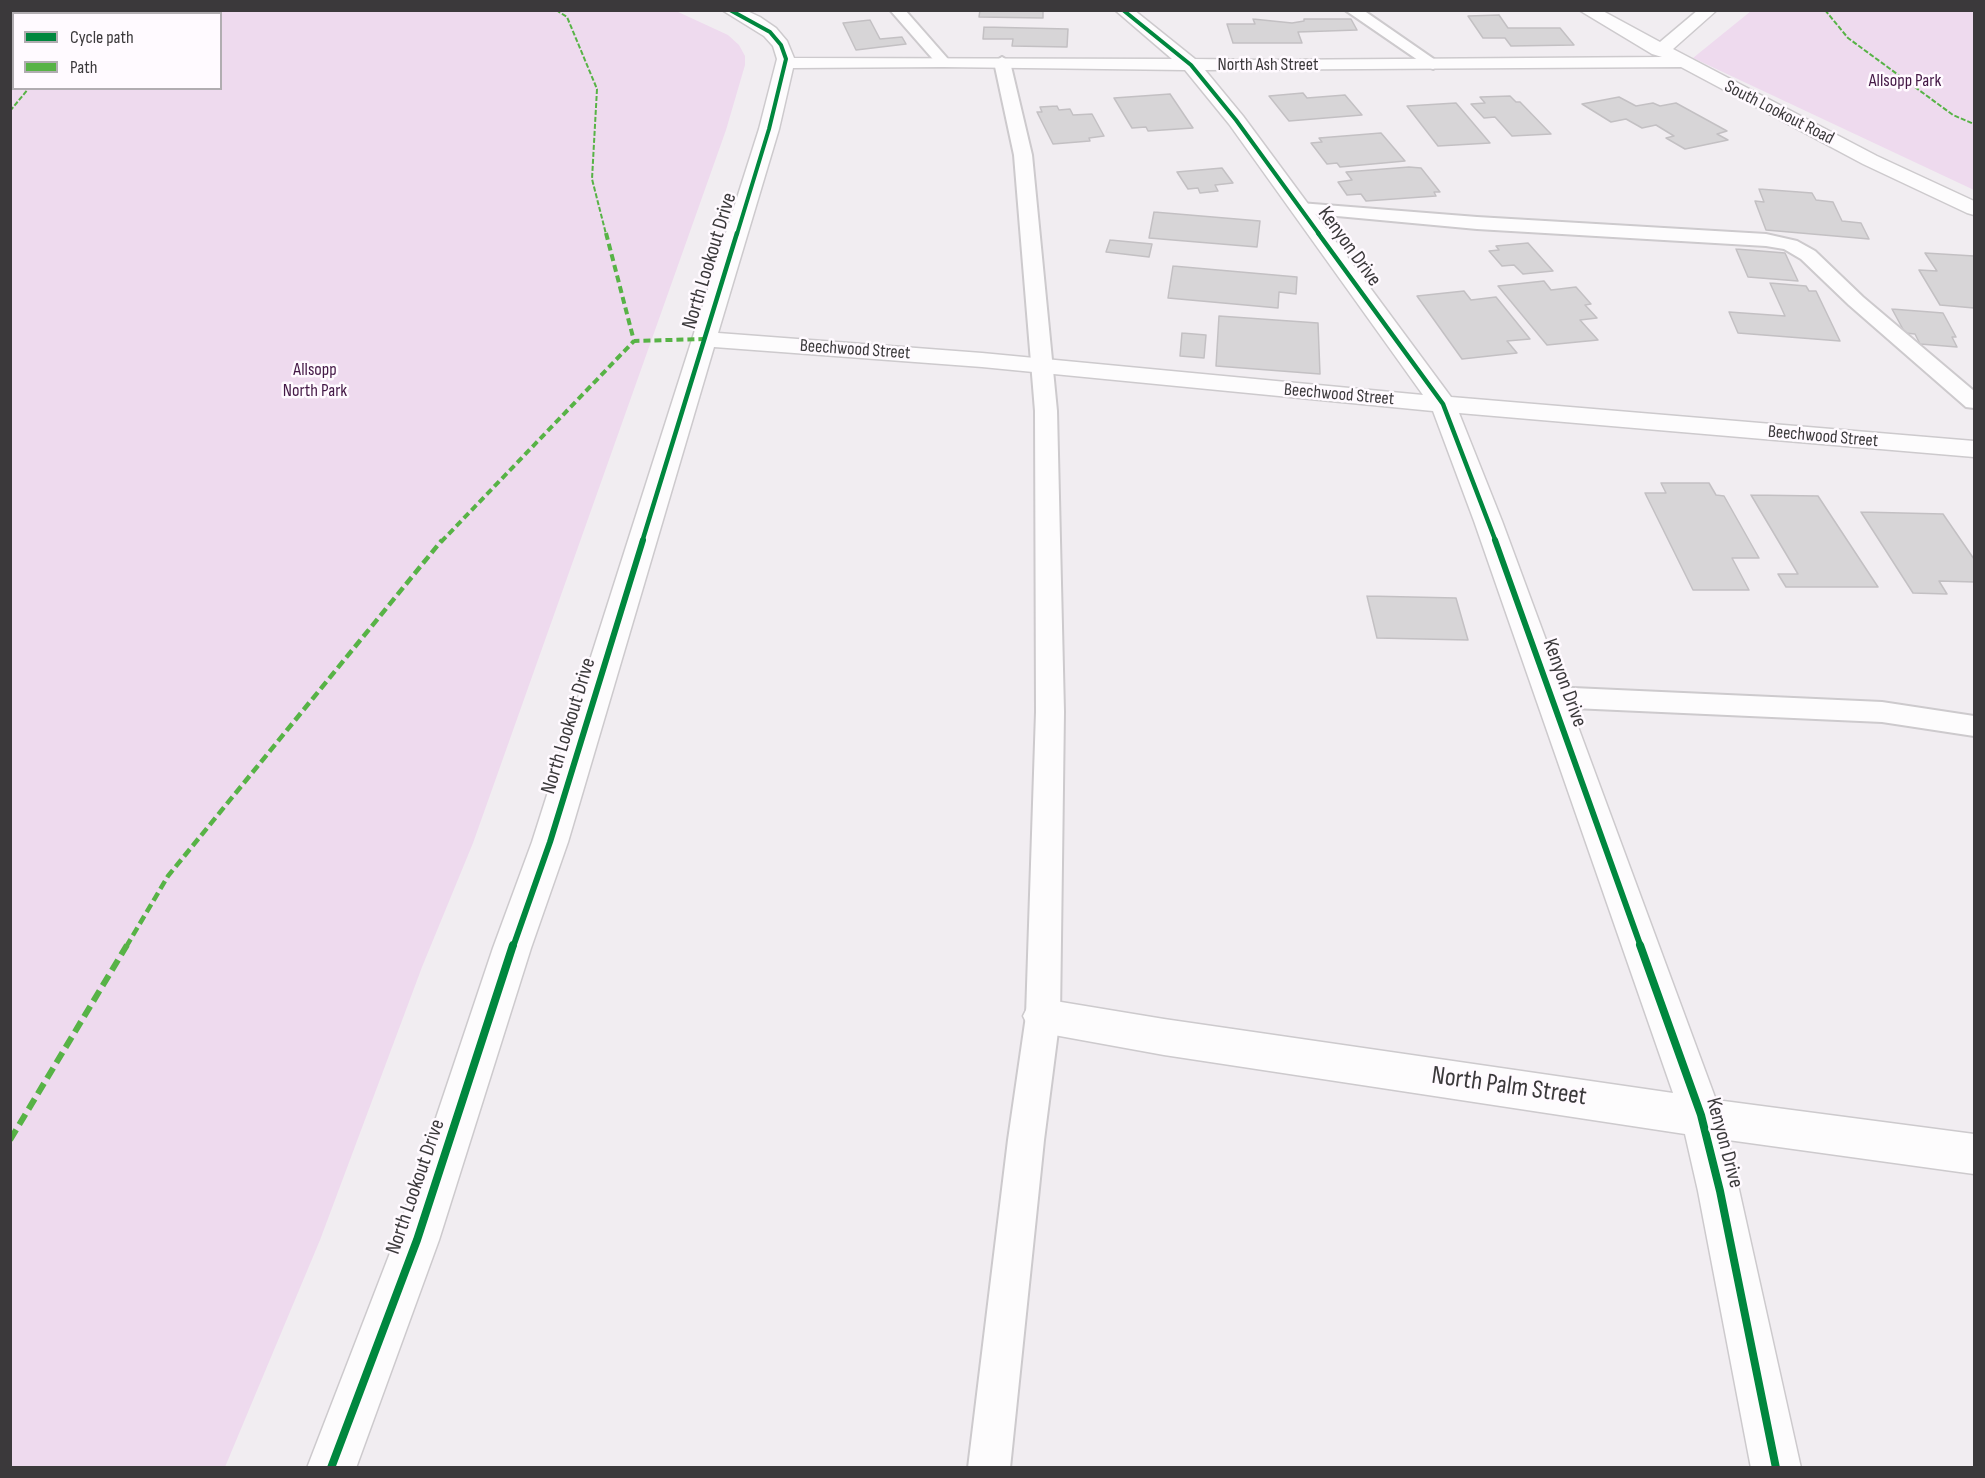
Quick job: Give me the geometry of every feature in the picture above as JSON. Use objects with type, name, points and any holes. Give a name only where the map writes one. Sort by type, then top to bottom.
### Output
[{"type":"street","points":[[730,10],[754,21],[770,32],[781,45],[786,59],[784,63]]},
{"type":"street","name":"Kenyon Drive","points":[[1123,10],[1191,65],[1236,120],[1443,404],[1701,1115],[1720,1191],[1776,1467]]},
{"type":"street","name":"South Lookout Road","points":[[1587,10],[1680,62],[1870,160],[1974,209]]},
{"type":"street","points":[[1658,50],[1671,43],[1709,10]]},
{"type":"street","name":"North Ash Street","points":[[784,63],[1002,62],[1191,65],[1680,62]]},
{"type":"street","name":"North Lookout Drive","points":[[331,1467],[417,1240],[512,948],[550,842],[769,129],[784,63]]},
{"type":"street","name":"Beechwood Street","points":[[703,339],[982,360],[1042,368],[1443,404],[1974,449]]},
{"type":"street","name":"North Palm Street","points":[[1043,1016],[1164,1037],[1701,1115],[1769,1127],[1974,1154]]},
{"type":"lane","points":[[897,10],[943,62]]},
{"type":"lane","points":[[1352,10],[1432,64]]},
{"type":"lane","points":[[989,1467],[1026,1140],[1043,1016],[1050,712],[1046,411],[1023,155],[1002,62]]},
{"type":"lane","points":[[1300,208],[1477,223],[1766,240],[1790,245],[1808,255],[1856,301],[1974,402]]},
{"type":"lane","points":[[1551,697],[1882,712],[1974,726]]},
{"type":"green space","name":"Allsopp North Park","points":[[10,11],[676,11],[728,35],[739,45],[745,56],[745,65],[726,130],[473,843],[422,967],[320,1240],[225,1467],[11,1467]]},
{"type":"green space","name":"Allsopp Park","points":[[1751,11],[1974,11],[1974,190],[1693,58]]},
{"type":"building","points":[[980,10],[1043,10],[1043,18],[979,17]]},
{"type":"building","points":[[1499,15],[1508,28],[1560,28],[1574,45],[1511,46],[1505,38],[1483,38],[1468,16]]},
{"type":"building","points":[[1253,19],[1292,23],[1304,21],[1304,19],[1351,19],[1357,30],[1298,32],[1302,43],[1233,43],[1227,24],[1255,24]]},
{"type":"building","points":[[870,20],[880,39],[902,37],[906,44],[856,50],[843,23]]},
{"type":"building","points":[[984,27],[1068,29],[1067,47],[1012,46],[1013,39],[983,39]]},
{"type":"building","points":[[1303,93],[1307,98],[1345,95],[1362,115],[1289,121],[1269,96]]},
{"type":"building","points":[[1170,94],[1193,128],[1148,131],[1146,127],[1132,128],[1114,98]]},
{"type":"building","points":[[1510,96],[1516,102],[1520,102],[1551,134],[1512,136],[1495,117],[1484,118],[1471,104],[1485,103],[1480,97]]},
{"type":"building","points":[[1619,97],[1636,106],[1676,103],[1727,131],[1717,134],[1728,140],[1685,149],[1666,138],[1674,136],[1656,125],[1642,128],[1626,119],[1611,122],[1582,104]]},
{"type":"building","points":[[1456,103],[1490,143],[1438,146],[1407,106]]},
{"type":"building","points":[[1057,106],[1059,110],[1070,109],[1073,115],[1092,114],[1104,136],[1089,138],[1090,141],[1053,144],[1037,112],[1042,112],[1040,107]]},
{"type":"building","points":[[1381,133],[1405,161],[1340,167],[1337,163],[1327,164],[1311,143],[1322,142],[1319,138]]},
{"type":"building","points":[[1222,168],[1233,183],[1215,185],[1218,191],[1200,193],[1198,188],[1188,189],[1177,172]]},
{"type":"building","points":[[1421,168],[1440,192],[1434,192],[1436,196],[1366,201],[1361,194],[1347,195],[1338,182],[1352,180],[1346,172]]},
{"type":"building","points":[[1759,189],[1812,193],[1816,200],[1833,202],[1842,221],[1861,223],[1869,239],[1766,230],[1755,201],[1764,202]]},
{"type":"building","points":[[1154,212],[1260,221],[1257,247],[1149,238]]},
{"type":"building","points":[[1110,240],[1152,244],[1149,257],[1106,252]]},
{"type":"building","points":[[1528,243],[1553,271],[1523,274],[1514,265],[1502,266],[1489,251],[1499,250],[1496,246]]},
{"type":"building","points":[[1736,249],[1785,253],[1798,281],[1748,277]]},
{"type":"building","points":[[1925,253],[1974,256],[1974,308],[1940,305],[1919,270],[1937,271]]},
{"type":"building","points":[[1173,266],[1297,277],[1296,294],[1279,292],[1278,308],[1168,298]]},
{"type":"building","points":[[1544,281],[1551,290],[1576,287],[1591,304],[1585,305],[1597,318],[1580,320],[1598,340],[1547,345],[1498,286]]},
{"type":"building","points":[[1770,283],[1806,286],[1809,291],[1816,291],[1840,341],[1738,333],[1729,312],[1785,316]]},
{"type":"building","points":[[1464,291],[1471,300],[1496,297],[1530,339],[1507,341],[1517,353],[1462,359],[1417,296]]},
{"type":"building","points":[[1892,309],[1943,313],[1956,337],[1952,337],[1957,347],[1920,344],[1915,334],[1905,333]]},
{"type":"building","points":[[1219,316],[1318,323],[1320,374],[1216,366]]},
{"type":"building","points":[[1182,333],[1206,335],[1204,358],[1180,356]]},
{"type":"building","points":[[1661,483],[1709,483],[1716,495],[1724,496],[1759,558],[1732,558],[1749,590],[1693,590],[1645,493],[1666,493]]},
{"type":"building","points":[[1751,495],[1818,496],[1878,587],[1786,587],[1778,574],[1798,574]]},
{"type":"building","points":[[1861,512],[1943,514],[1974,559],[1974,582],[1939,581],[1947,594],[1913,593]]},
{"type":"building","points":[[1367,596],[1456,598],[1468,640],[1377,638]]},
{"type":"marked path","points":[[556,10],[567,17],[597,89],[592,179],[634,341],[703,339]]},
{"type":"marked path","points":[[1825,10],[1848,38],[1953,115],[1974,124]]},
{"type":"marked path","points":[[10,111],[27,90]]},
{"type":"marked path","points":[[10,1140],[168,876],[456,523],[634,341]]},
{"type":"cycle path","points":[[331,1468],[417,1240],[512,948],[550,842],[769,129],[786,59],[781,45],[770,32],[754,21],[730,10]]},
{"type":"cycle path","points":[[1123,10],[1191,65],[1236,120],[1443,404],[1488,521],[1701,1115],[1720,1191],[1776,1468]]}]
